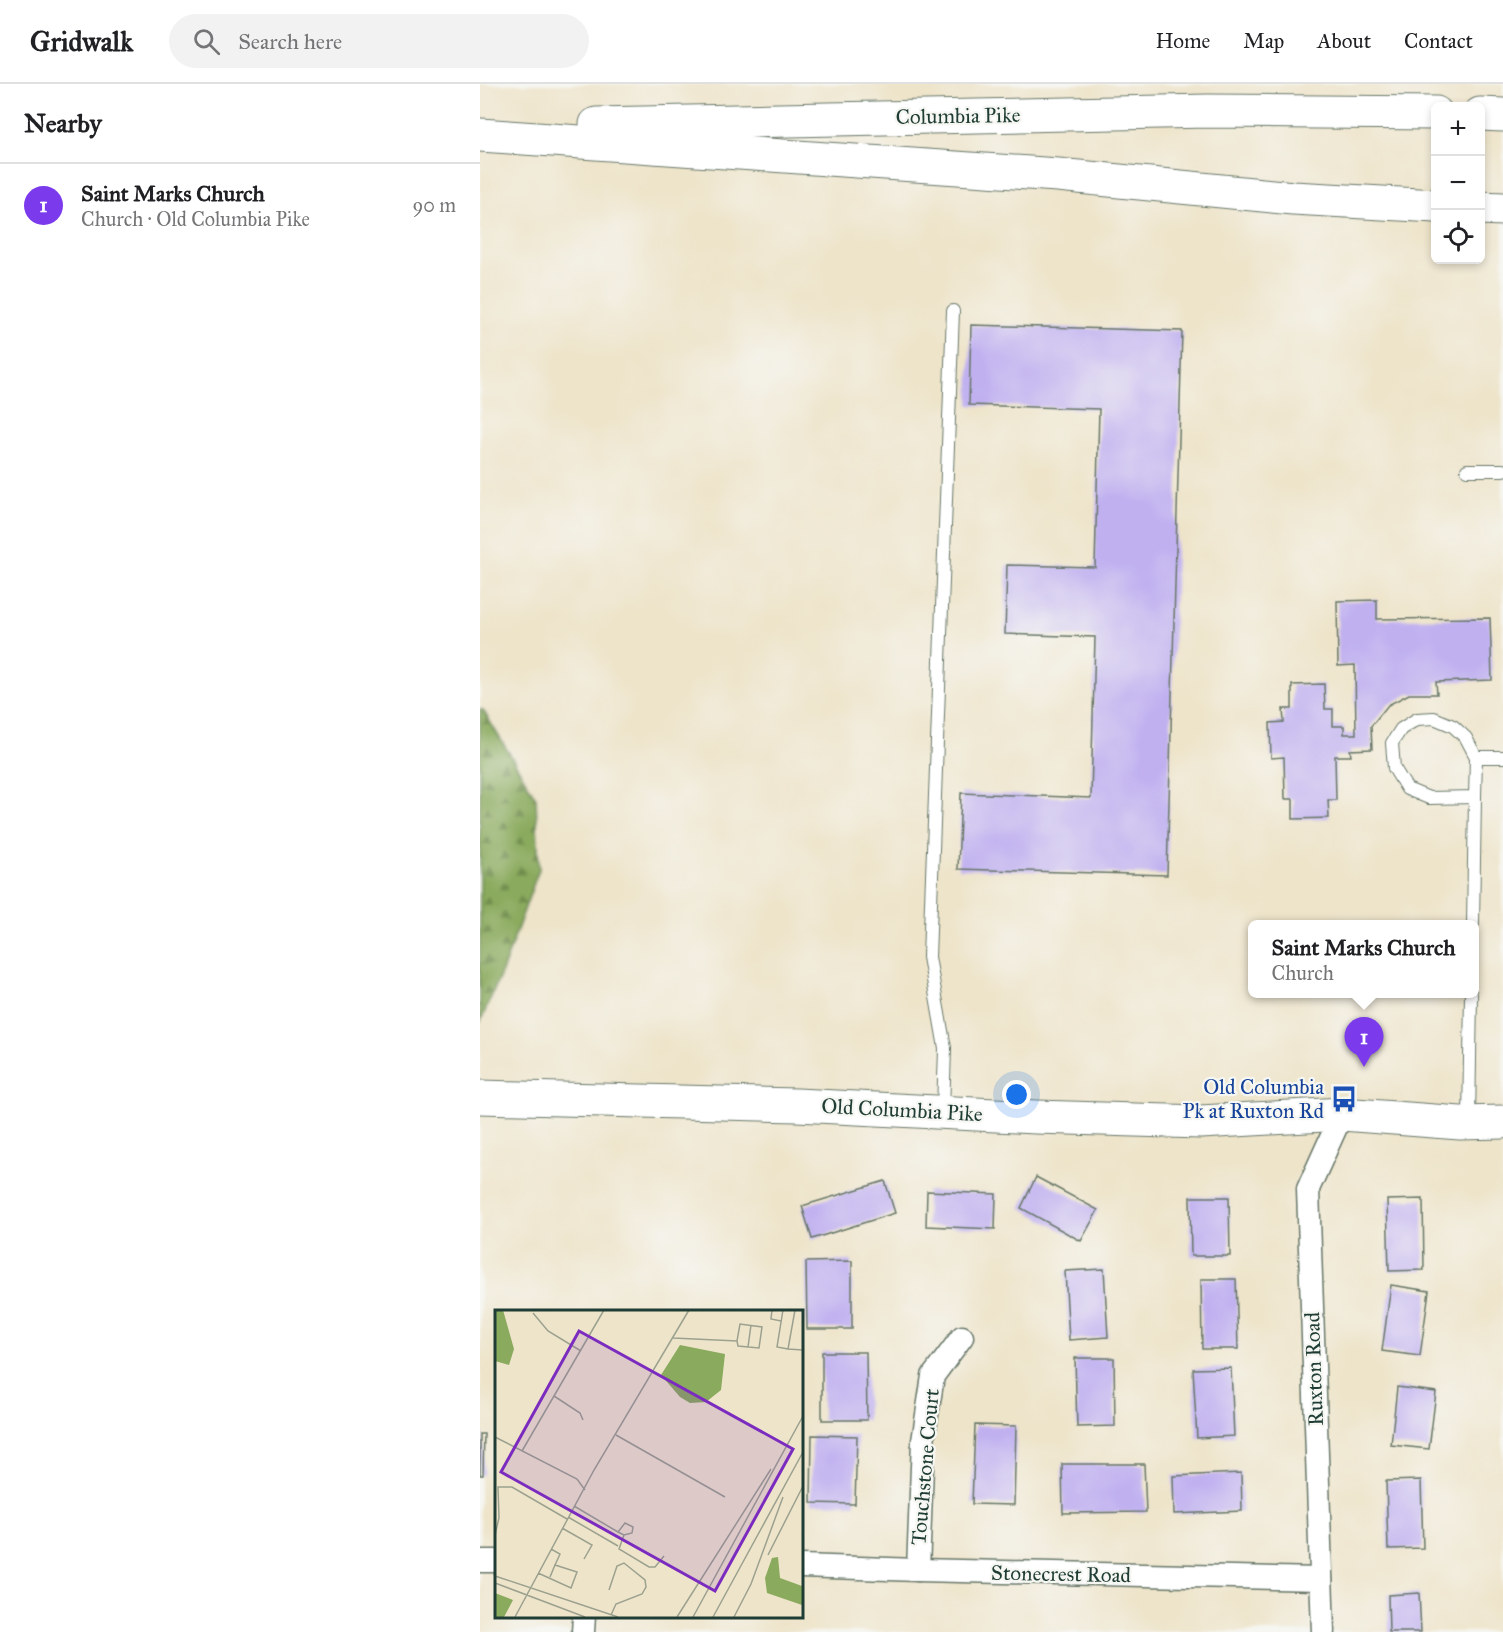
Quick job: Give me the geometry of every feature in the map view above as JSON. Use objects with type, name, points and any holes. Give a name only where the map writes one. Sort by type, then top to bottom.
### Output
[{"type":"main road","name":"Columbia Pike","points":[[480,127],[1184,111],[1431,113]]},
{"type":"main road","points":[[1485,114],[1503,115]]},
{"type":"main road","points":[[480,135],[1058,175],[1293,198],[1431,206]]},
{"type":"main road","points":[[1485,208],[1503,209]]},
{"type":"main road","name":"Old Columbia Pike","points":[[480,1097],[798,1105],[1201,1122],[1342,1114],[1469,1123],[1503,1122]]},
{"type":"street","name":"Ruxton Road","points":[[1323,1632],[1308,1189],[1342,1114]]},
{"type":"street","name":"Touchstone Court","points":[[918,1570],[923,1441],[933,1377],[962,1337]]},
{"type":"street","points":[[480,1561],[495,1562]]},
{"type":"street","name":"Stonecrest Road","points":[[802,1566],[1321,1579]]},
{"type":"lane","points":[[943,1112],[945,1048],[929,957],[953,311]]},
{"type":"lane","points":[[1467,470],[1503,470]]},
{"type":"lane","points":[[1473,920],[1476,757],[1466,738],[1453,726],[1434,718],[1417,719],[1401,729],[1392,743],[1394,768],[1407,789],[1429,798],[1475,797]]},
{"type":"lane","points":[[1476,757],[1503,757]]},
{"type":"lane","points":[[1469,1123],[1472,998]]},
{"type":"green space","points":[[480,709],[483,710],[536,798],[539,869],[503,969],[480,1023]]},
{"type":"building","points":[[971,325],[1182,331],[1167,875],[958,869],[961,793],[1091,798],[1095,637],[1005,634],[1007,565],[1095,567],[1099,409],[969,405]]},
{"type":"building","points":[[1377,600],[1377,619],[1490,618],[1492,680],[1436,682],[1437,694],[1409,694],[1388,705],[1371,726],[1372,749],[1350,750],[1351,756],[1335,756],[1336,800],[1328,800],[1329,818],[1293,819],[1293,799],[1285,799],[1284,757],[1271,758],[1270,723],[1284,722],[1283,709],[1292,709],[1292,685],[1324,684],[1325,709],[1333,709],[1333,726],[1344,726],[1344,734],[1356,734],[1355,665],[1338,666],[1337,601]]},
{"type":"building","points":[[1036,1177],[1098,1210],[1081,1241],[1021,1208]]},
{"type":"building","points":[[885,1181],[895,1213],[812,1239],[802,1206]]},
{"type":"building","points":[[927,1191],[996,1194],[995,1229],[926,1226]]},
{"type":"building","points":[[1190,1197],[1229,1197],[1230,1256],[1191,1256]]},
{"type":"building","points":[[1423,1199],[1424,1270],[1389,1271],[1387,1200]]},
{"type":"building","points":[[852,1261],[852,1329],[807,1329],[806,1262]]},
{"type":"building","points":[[1104,1269],[1108,1337],[1069,1340],[1065,1271]]},
{"type":"building","points":[[1201,1279],[1236,1279],[1238,1349],[1202,1349]]},
{"type":"building","points":[[1391,1285],[1429,1291],[1420,1356],[1382,1351]]},
{"type":"building","points":[[822,1352],[866,1352],[867,1420],[822,1420]]},
{"type":"building","points":[[1075,1358],[1114,1358],[1115,1426],[1077,1427]]},
{"type":"building","points":[[1231,1368],[1234,1436],[1197,1438],[1193,1369]]},
{"type":"building","points":[[1397,1387],[1436,1392],[1429,1449],[1391,1445]]},
{"type":"building","points":[[975,1425],[1016,1426],[1014,1505],[972,1504]]},
{"type":"building","points":[[480,1434],[484,1434],[483,1475],[480,1475]]},
{"type":"building","points":[[812,1435],[857,1436],[855,1504],[811,1503]]},
{"type":"building","points":[[1062,1464],[1144,1464],[1146,1512],[1063,1513]]},
{"type":"building","points":[[1241,1473],[1242,1511],[1174,1514],[1173,1476]]},
{"type":"building","points":[[1421,1480],[1423,1548],[1388,1549],[1386,1481]]},
{"type":"building","points":[[1419,1593],[1421,1632],[1389,1632],[1388,1595]]},
{"type":"place","name":"Saint Marks Church","points":[[1364,1067]]},
{"type":"place","name":"Old Columbia Pk at Ruxton Rd","points":[[1344,1099]]}]
